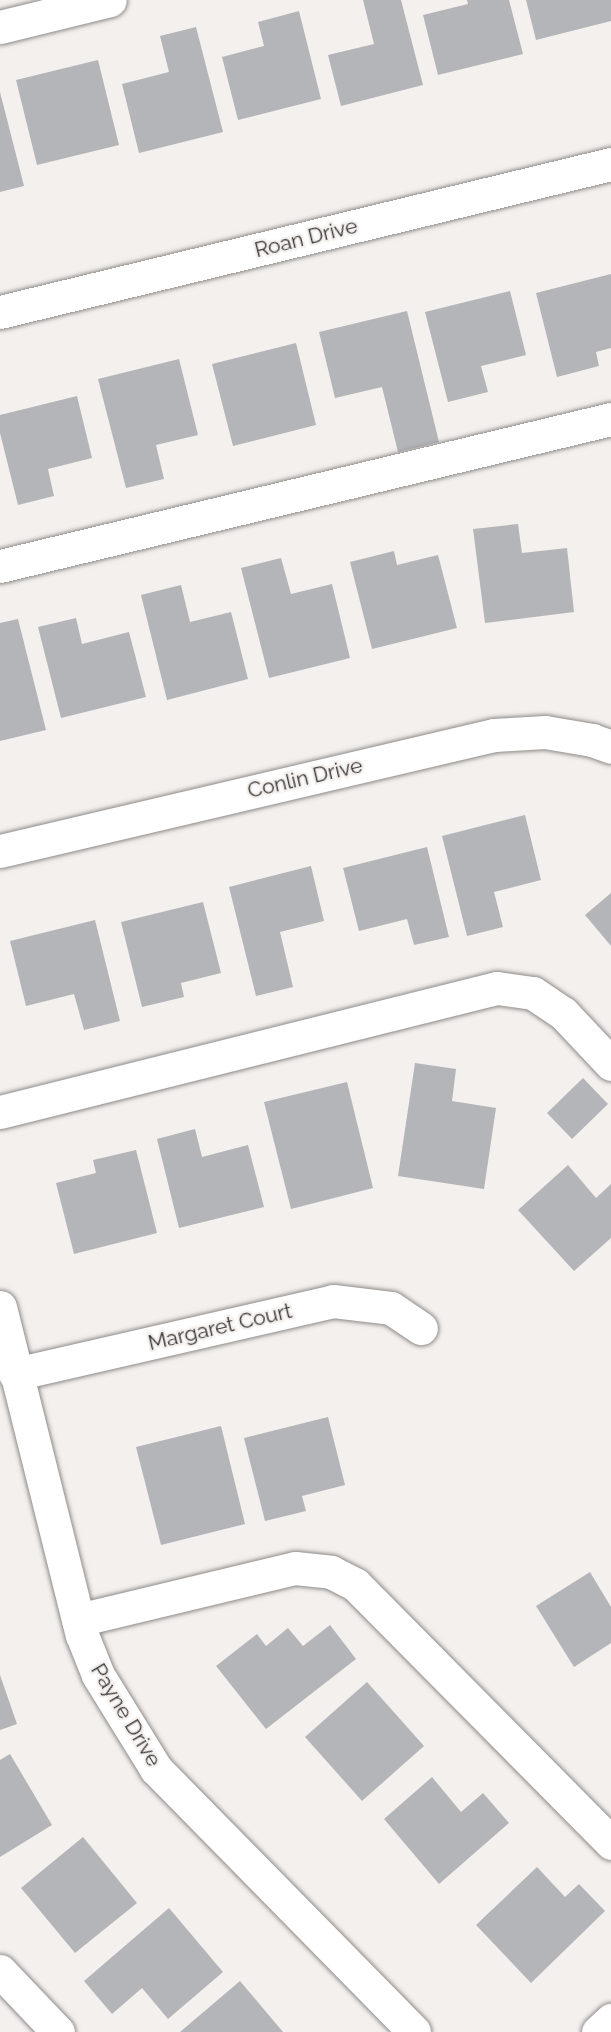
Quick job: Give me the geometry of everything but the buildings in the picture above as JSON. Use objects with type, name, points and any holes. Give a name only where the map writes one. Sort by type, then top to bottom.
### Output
[{"type":"street","points":[[0,27],[110,0]]},
{"type":"street","name":"Roan Drive","points":[[0,312],[611,164]]},
{"type":"street","points":[[0,566],[611,419]]},
{"type":"street","name":"Conlin Drive","points":[[0,851],[494,735],[545,732],[592,740],[611,747]]},
{"type":"street","points":[[0,1112],[497,988],[534,993],[563,1013],[611,1064]]},
{"type":"street","name":"Margaret Court","points":[[15,1374],[333,1301],[391,1308],[421,1328]]},
{"type":"street","name":"Payne Drive","points":[[0,1307],[78,1620],[98,1675],[156,1769],[414,2032]]},
{"type":"street","points":[[78,1620],[295,1568],[331,1572],[364,1593],[611,1843]]},
{"type":"street","points":[[0,1971],[58,2032]]},
{"type":"street","points":[[598,2032],[611,2020]]}]
